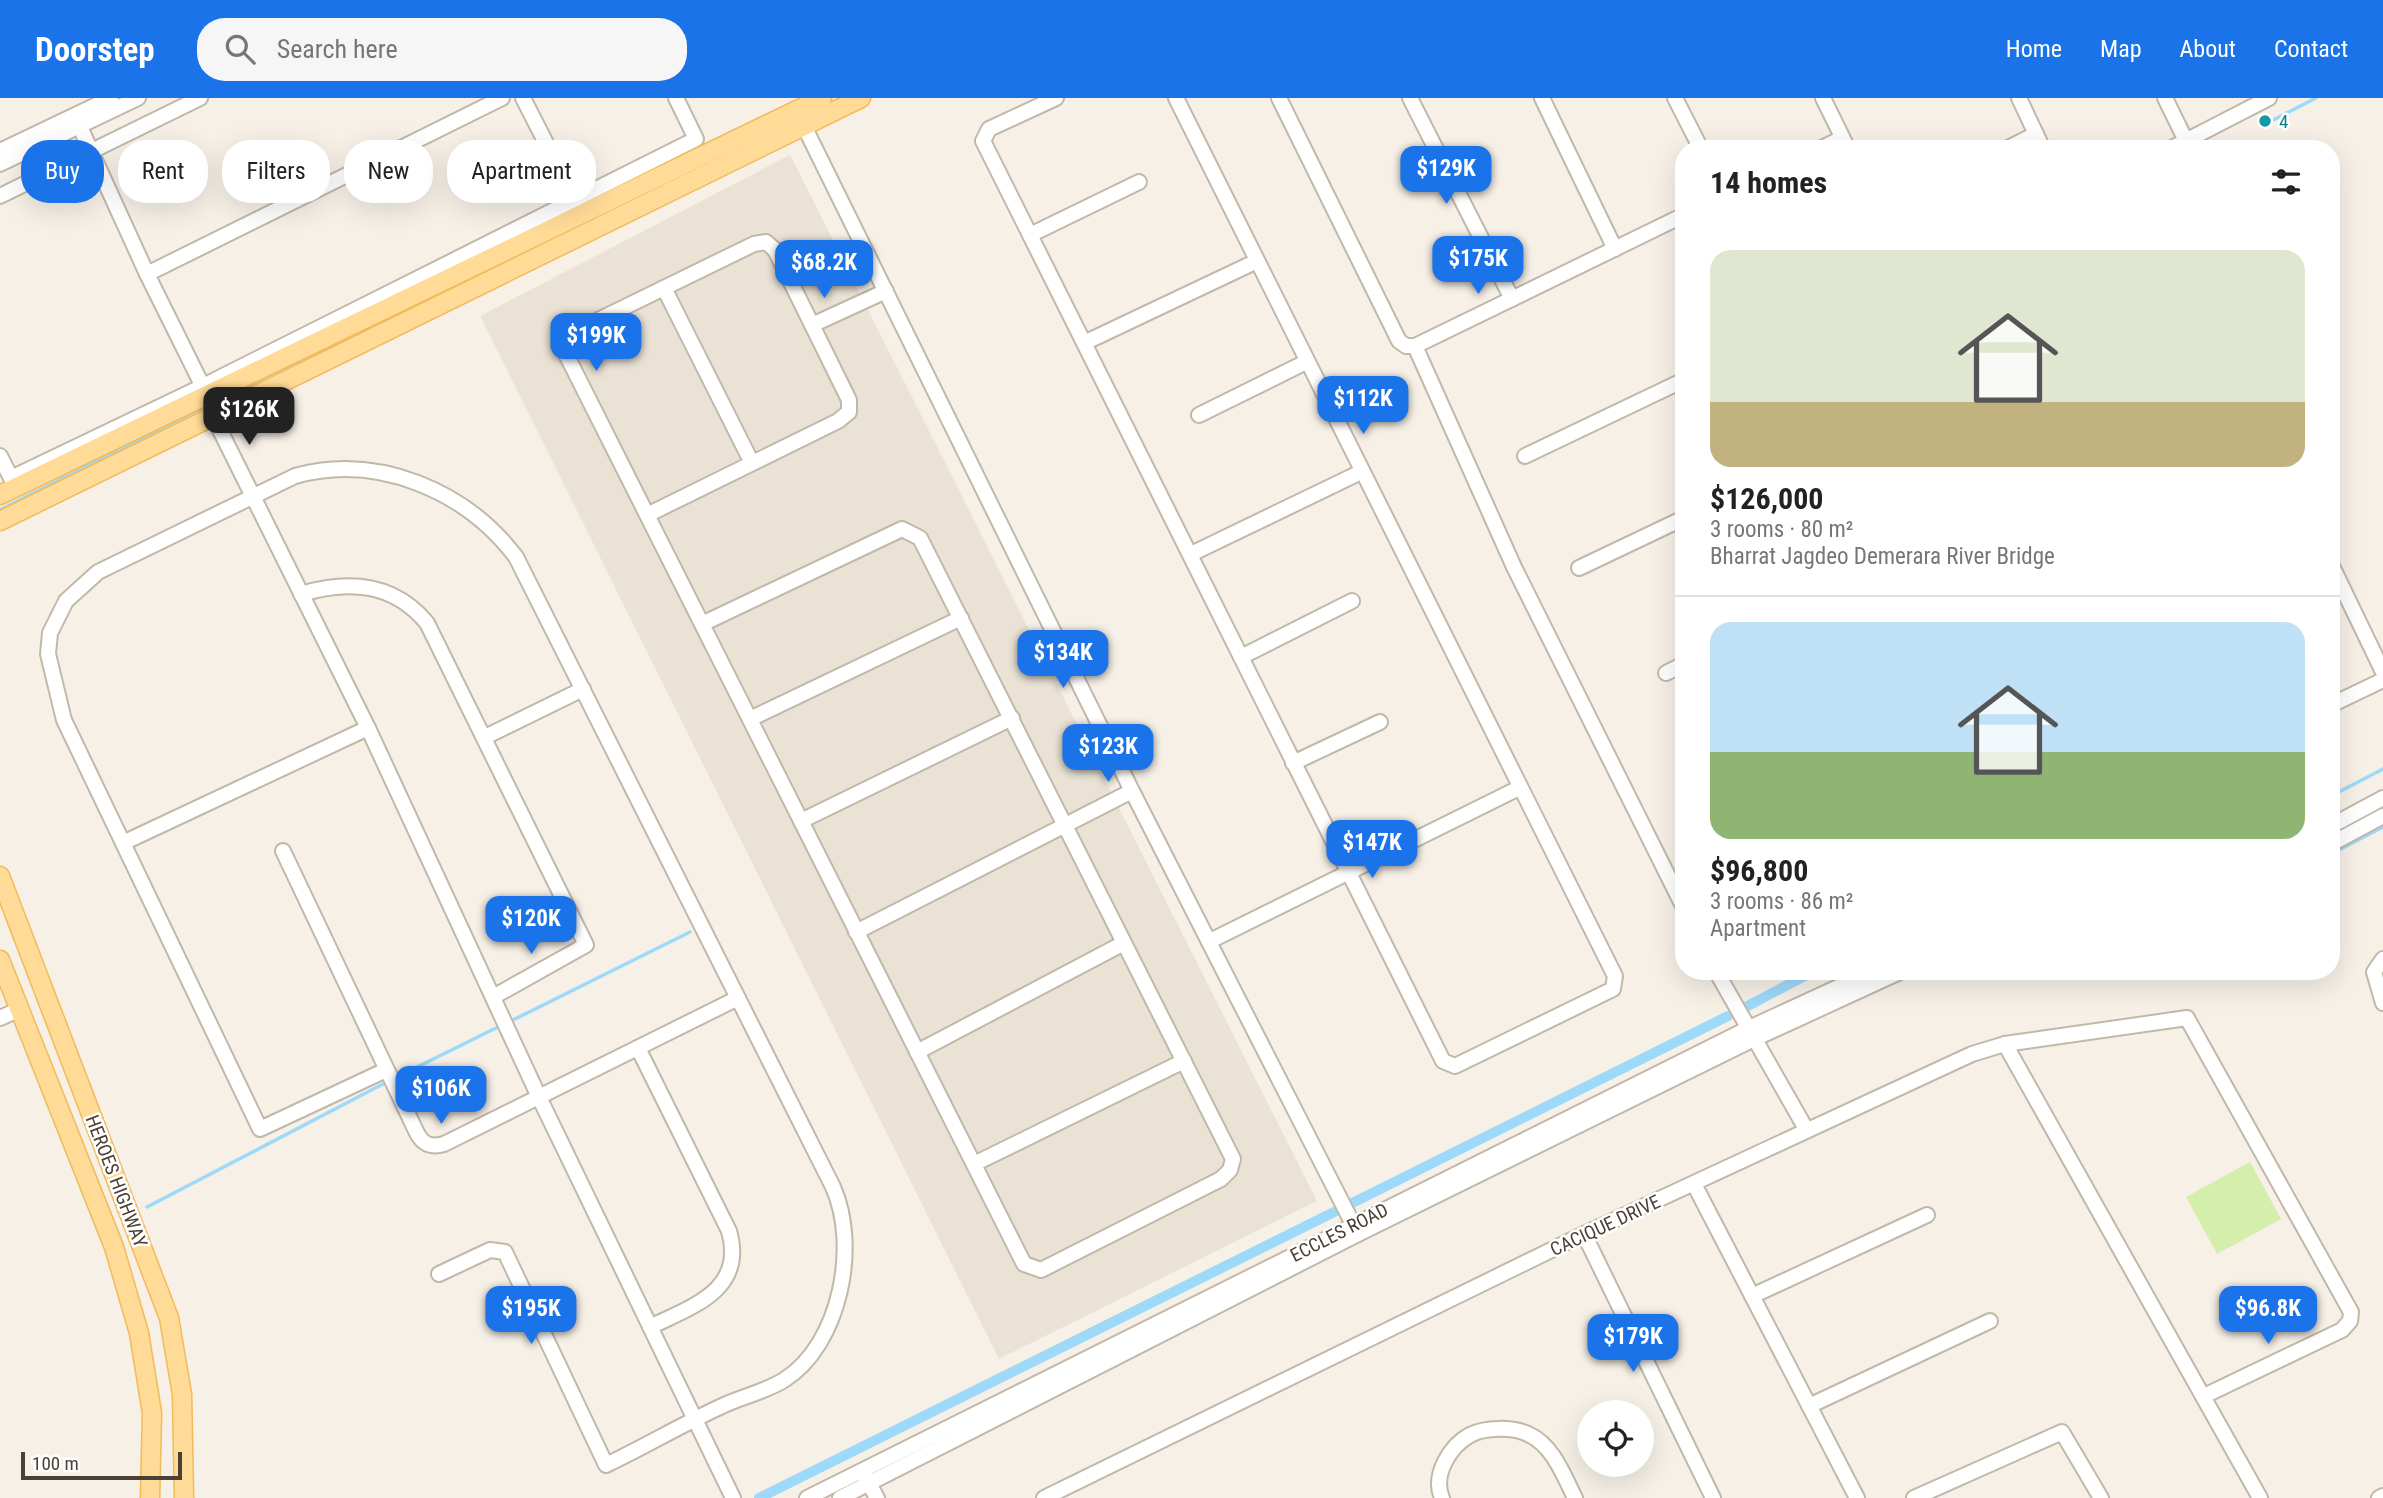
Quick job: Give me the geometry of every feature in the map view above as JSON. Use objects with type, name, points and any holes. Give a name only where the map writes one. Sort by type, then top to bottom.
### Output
[{"type":"main road","points":[[0,495],[205,390],[822,98]]},
{"type":"main road","points":[[0,521],[213,416],[796,110],[862,98]]},
{"type":"main road","name":"HEROES HIGHWAY","points":[[0,876],[169,1318],[182,1394],[184,1498]]},
{"type":"main road","name":"HEROES HIGHWAY","points":[[0,960],[114,1247],[139,1333],[152,1413],[150,1498]]},
{"type":"street","points":[[0,164],[77,121],[111,98]]},
{"type":"street","points":[[0,151],[138,98]]},
{"type":"street","points":[[104,145],[200,98]]},
{"type":"street","points":[[147,274],[502,98]]},
{"type":"street","points":[[523,98],[544,140]]},
{"type":"street","points":[[596,189],[696,139],[676,98]]},
{"type":"street","points":[[1056,98],[989,129],[983,135],[983,141],[1348,873],[1447,1065],[1455,1066],[1613,989],[1615,976],[1176,98]]},
{"type":"street","points":[[1279,98],[1399,341],[1406,346],[1415,346],[1675,219]]},
{"type":"street","points":[[1410,98],[1512,299]]},
{"type":"street","points":[[1542,98],[1615,248]]},
{"type":"street","points":[[1675,98],[1696,140]]},
{"type":"street","points":[[1823,98],[1844,140]]},
{"type":"street","points":[[2019,98],[2039,140]]},
{"type":"street","points":[[2165,98],[2186,140]]},
{"type":"street","points":[[2188,140],[2269,98]]},
{"type":"street","points":[[796,110],[1132,791],[1355,1230]]},
{"type":"street","points":[[77,121],[86,140]]},
{"type":"street","points":[[2024,140],[2036,134]]},
{"type":"street","points":[[104,180],[205,390]]},
{"type":"street","points":[[1030,235],[1139,182]]},
{"type":"street","points":[[0,196],[21,186]]},
{"type":"street","points":[[0,456],[11,478],[205,390],[569,203]]},
{"type":"street","points":[[647,515],[838,421],[849,412],[849,400],[775,250],[766,242],[754,244],[589,325],[566,341],[566,354],[856,932],[1024,1264],[1041,1270],[1221,1179],[1230,1170],[1233,1159],[1122,944],[1066,825],[920,538],[902,529],[702,624]]},
{"type":"street","points":[[1084,343],[1257,261]]},
{"type":"street","points":[[664,288],[752,463]]},
{"type":"street","points":[[812,325],[887,291]]},
{"type":"street","points":[[1415,346],[1514,567],[1675,890]]},
{"type":"street","points":[[1199,415],[1306,362]]},
{"type":"street","points":[[1525,456],[1675,385]]},
{"type":"street","points":[[213,416],[368,728],[539,1097],[733,1498]]},
{"type":"street","points":[[386,1070],[260,1129],[125,842],[64,720],[48,654],[56,616],[66,601],[98,572],[254,495],[295,476],[322,468],[344,468],[401,478],[433,488],[465,506],[489,524],[516,557],[839,1201],[844,1220],[843,1279],[831,1318],[816,1345],[796,1370],[784,1380],[606,1465],[505,1252],[490,1250],[439,1274]]},
{"type":"street","points":[[1191,554],[1361,472]]},
{"type":"street","points":[[1579,568],[1675,522]]},
{"type":"street","points":[[2340,583],[2383,672]]},
{"type":"street","points":[[301,594],[323,587],[357,585],[392,594],[415,609],[439,642],[586,946],[493,997]]},
{"type":"street","points":[[1241,657],[1352,601]]},
{"type":"street","points":[[750,719],[961,618]]},
{"type":"street","points":[[1666,673],[1675,668]]},
{"type":"street","points":[[2340,701],[2383,680]]},
{"type":"street","points":[[485,737],[583,689]]},
{"type":"street","points":[[801,821],[1012,718]]},
{"type":"street","points":[[1293,762],[1380,722]]},
{"type":"street","points":[[125,842],[368,728]]},
{"type":"street","points":[[1210,941],[1519,788]]},
{"type":"street","points":[[856,932],[1132,791]]},
{"type":"street","points":[[2340,822],[2383,798]]},
{"type":"street","points":[[2340,839],[2383,816]]},
{"type":"street","points":[[283,851],[421,1141],[429,1145],[444,1144],[738,998]]},
{"type":"street","points":[[917,1052],[1122,944]]},
{"type":"street","points":[[2383,959],[2374,972],[2383,1003]]},
{"type":"street","points":[[1721,980],[1749,1034],[1806,1129]]},
{"type":"street","name":"ECCLES ROAD","points":[[807,1498],[866,1478],[1855,980]]},
{"type":"street","name":"ECCLES ROAD","points":[[1749,1034],[1880,980]]},
{"type":"street","points":[[0,1018],[20,1009]]},
{"type":"street","name":"CACIQUE DRIVE","points":[[1044,1498],[1584,1234],[1972,1054],[2006,1044],[2187,1018],[2351,1312],[2350,1321],[2342,1330],[2204,1396]]},
{"type":"street","points":[[2006,1044],[2260,1498]]},
{"type":"street","points":[[638,1048],[729,1231],[733,1255],[727,1276],[714,1293],[650,1327]]},
{"type":"street","points":[[974,1164],[1184,1061]]},
{"type":"street","points":[[1694,1184],[1857,1498]]},
{"type":"street","points":[[1752,1296],[1927,1215]]},
{"type":"street","points":[[1584,1234],[1713,1498]]},
{"type":"street","points":[[1809,1406],[1990,1321]]},
{"type":"street","points":[[1441,1498],[1439,1492],[1443,1461],[1471,1434],[1504,1428],[1529,1434],[1550,1452],[1576,1498]]},
{"type":"street","points":[[1914,1498],[2062,1432],[2101,1498]]},
{"type":"street","points":[[866,1478],[877,1498]]},
{"type":"street","name":"ECCLES ROAD","points":[[841,1498],[866,1478]]},
{"type":"shaded area","points":[[790,155],[1317,1201],[999,1359],[480,316]]},
{"type":"green space","points":[[2250,1162],[2281,1219],[2217,1254],[2186,1197]]},
{"type":"waterway","points":[[2273,120],[2316,98]]},
{"type":"waterway","points":[[0,510],[218,400],[726,155]]},
{"type":"waterway","points":[[2340,791],[2383,769]]},
{"type":"waterway","points":[[2340,849],[2383,827]]},
{"type":"waterway","points":[[507,1023],[690,932]]},
{"type":"waterway","points":[[1742,1009],[1797,980]]},
{"type":"waterway","points":[[759,1498],[1728,1016]]},
{"type":"waterway","points":[[399,1076],[500,1026]]},
{"type":"waterway","points":[[147,1207],[383,1084]]},
{"type":"place","name":"4","points":[[2265,121]]}]
